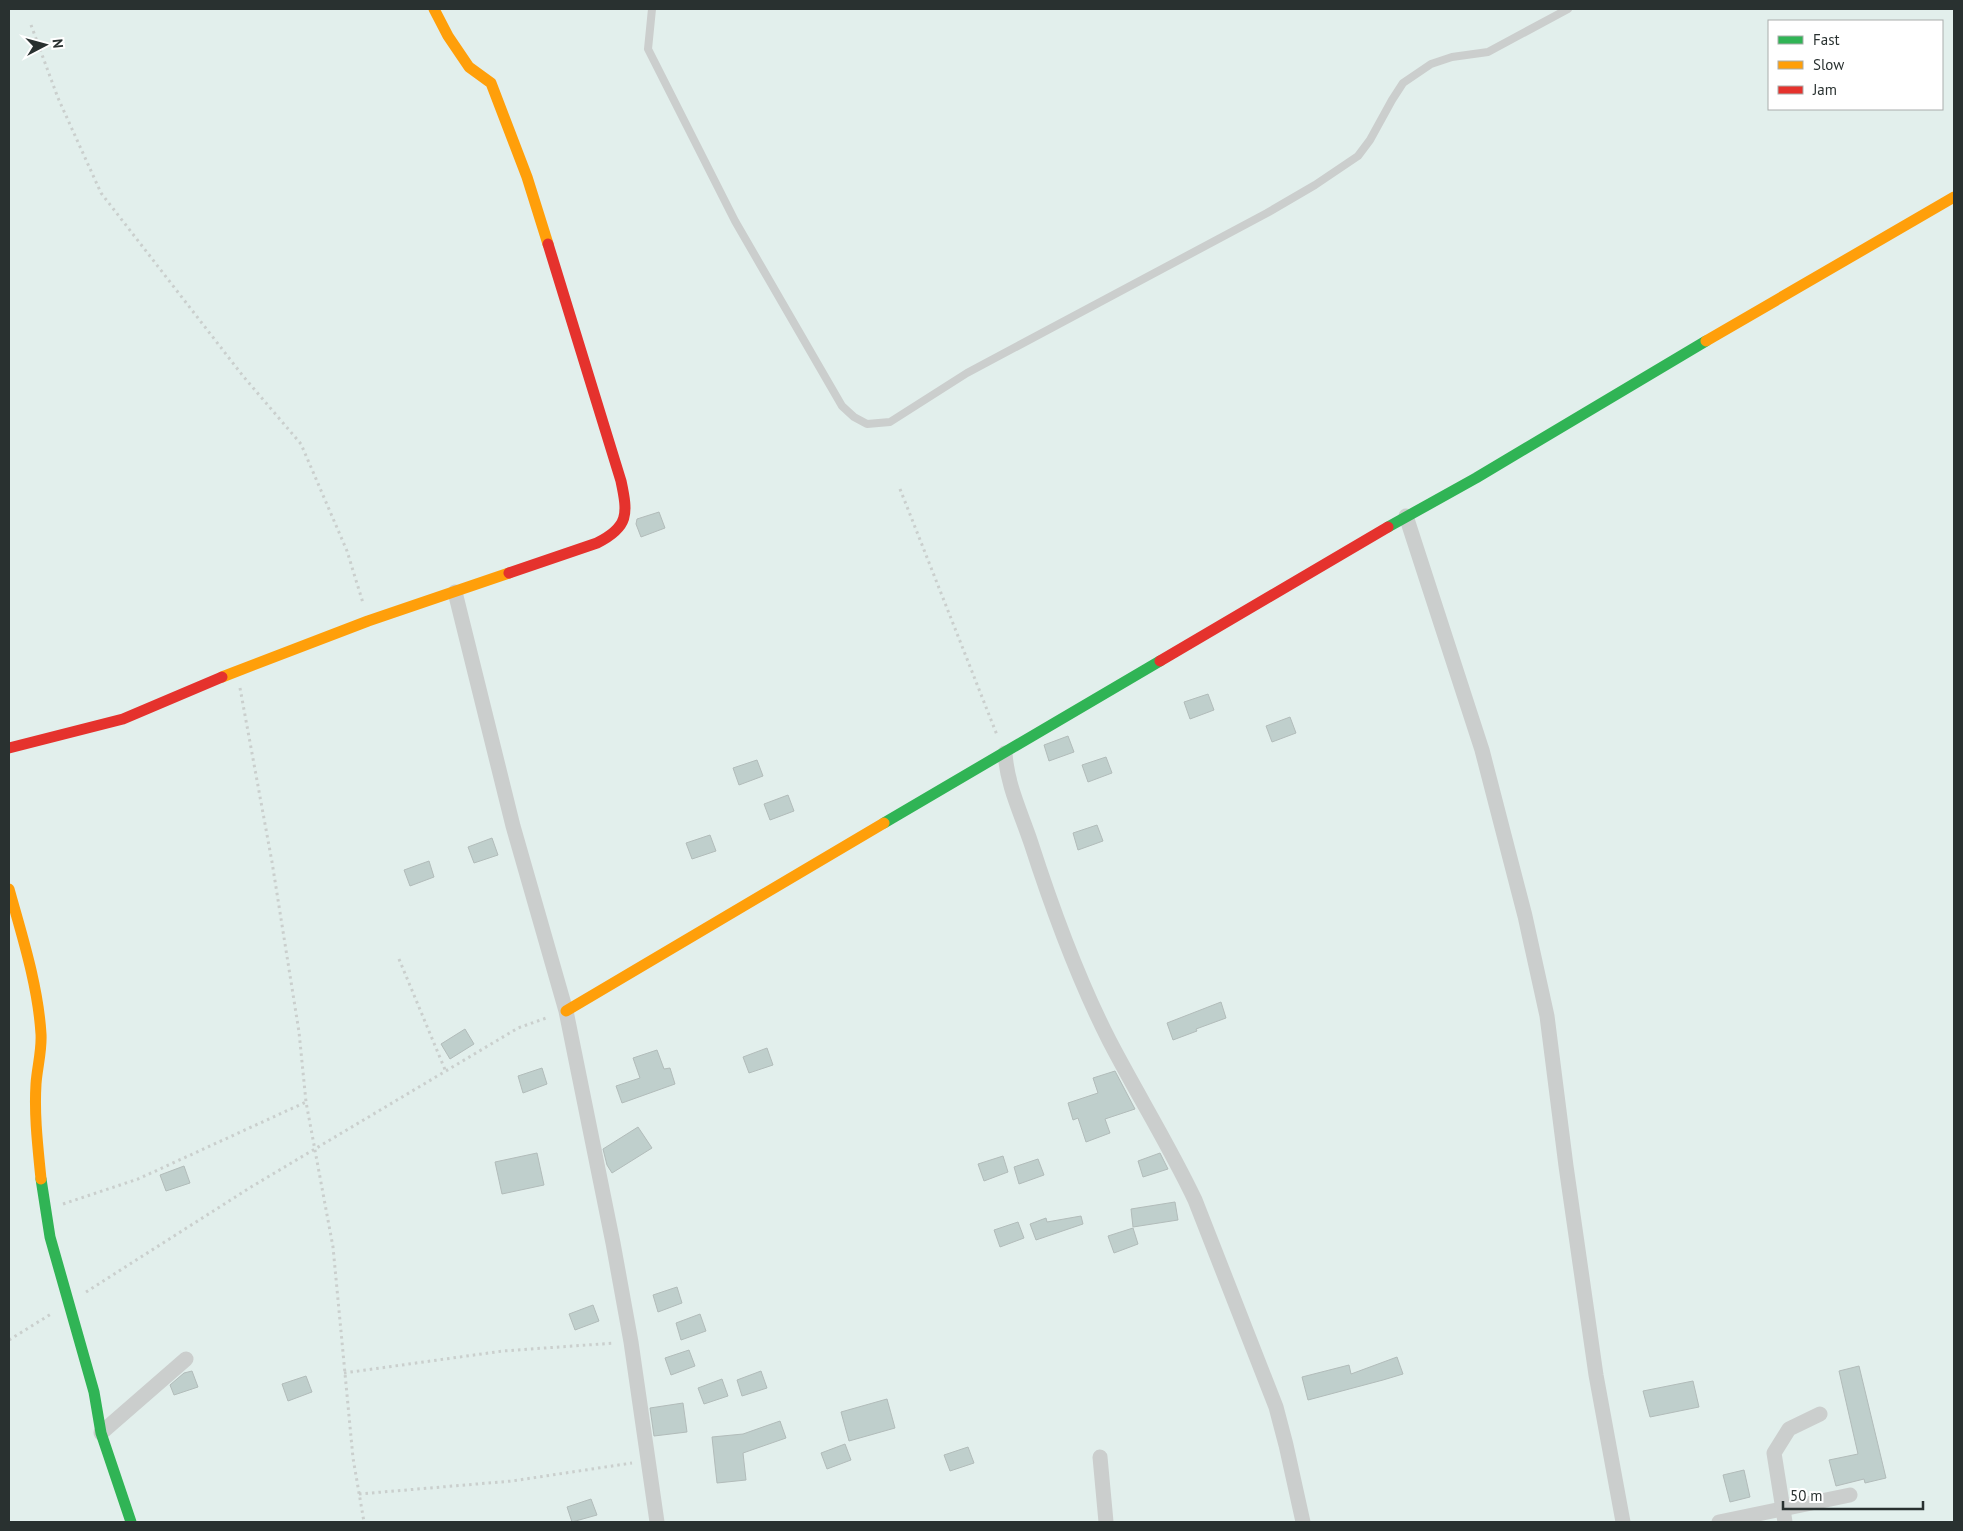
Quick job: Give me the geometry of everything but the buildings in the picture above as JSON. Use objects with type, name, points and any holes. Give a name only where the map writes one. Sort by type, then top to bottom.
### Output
[{"type":"street","points":[[9,748],[123,718],[237,670],[368,621],[612,536],[622,526],[626,509],[621,481],[527,177],[491,83],[469,67],[448,36],[434,9]]},
{"type":"street","points":[[566,1011],[1406,516],[1476,478],[1632,384],[1954,197]]},
{"type":"street","points":[[1406,516],[1482,750],[1525,916],[1547,1016],[1566,1166],[1595,1366],[1623,1522]]},
{"type":"street","points":[[455,592],[513,826],[566,1011],[631,1342],[657,1522]]},
{"type":"street","points":[[1005,753],[1010,787],[1043,881],[1081,978],[1108,1039],[1179,1167],[1195,1200],[1264,1372],[1284,1435],[1303,1522]]},
{"type":"street","points":[[9,889],[25,946],[39,1011],[41,1037],[35,1110],[37,1141],[50,1237],[94,1392],[101,1433],[130,1522]]},
{"type":"street","points":[[101,1433],[186,1359]]},
{"type":"street","points":[[1784,1516],[1774,1453],[1789,1429],[1820,1414]]},
{"type":"street","points":[[1100,1457],[1106,1522]]},
{"type":"street","points":[[1719,1522],[1784,1516],[1850,1495]]},
{"type":"lane","points":[[652,9],[648,49],[735,220],[842,406],[854,417],[867,424],[890,422],[967,373],[1267,213],[1315,185],[1358,156],[1370,140],[1392,100],[1404,83],[1432,64],[1452,57],[1488,52],[1568,9]]},
{"type":"path","points":[[31,25],[58,98],[102,192],[243,376],[301,444],[347,551],[368,621]]},
{"type":"path","points":[[900,489],[1005,753]]},
{"type":"path","points":[[237,670],[272,862],[299,1032],[306,1102],[333,1247],[353,1458],[364,1522]]},
{"type":"path","points":[[399,959],[446,1072]]},
{"type":"path","points":[[9,1340],[251,1187],[518,1028],[566,1011]]},
{"type":"path","points":[[46,1210],[138,1179],[306,1102]]},
{"type":"path","points":[[344,1373],[503,1351],[631,1342]]},
{"type":"path","points":[[359,1494],[512,1481],[648,1460]]},
{"type":"traffic: fast","points":[[1388,527],[1476,478],[1706,341]]},
{"type":"traffic: fast","points":[[884,823],[1160,661]]},
{"type":"traffic: fast","points":[[41,1179],[50,1237],[94,1392],[101,1433],[131,1522]]},
{"type":"traffic: slow","points":[[434,9],[448,36],[469,67],[491,83],[527,177],[548,244]]},
{"type":"traffic: slow","points":[[1706,341],[1954,197]]},
{"type":"traffic: slow","points":[[222,677],[368,621],[509,573]]},
{"type":"traffic: slow","points":[[566,1011],[884,823]]},
{"type":"traffic: slow","points":[[9,889],[37,997],[41,1040],[36,1084],[36,1108],[41,1179]]},
{"type":"traffic: jam","points":[[509,573],[597,543],[608,537],[621,525],[625,511],[621,481],[548,244]]},
{"type":"traffic: jam","points":[[1160,661],[1388,527]]},
{"type":"traffic: jam","points":[[9,748],[123,719],[222,677]]}]
